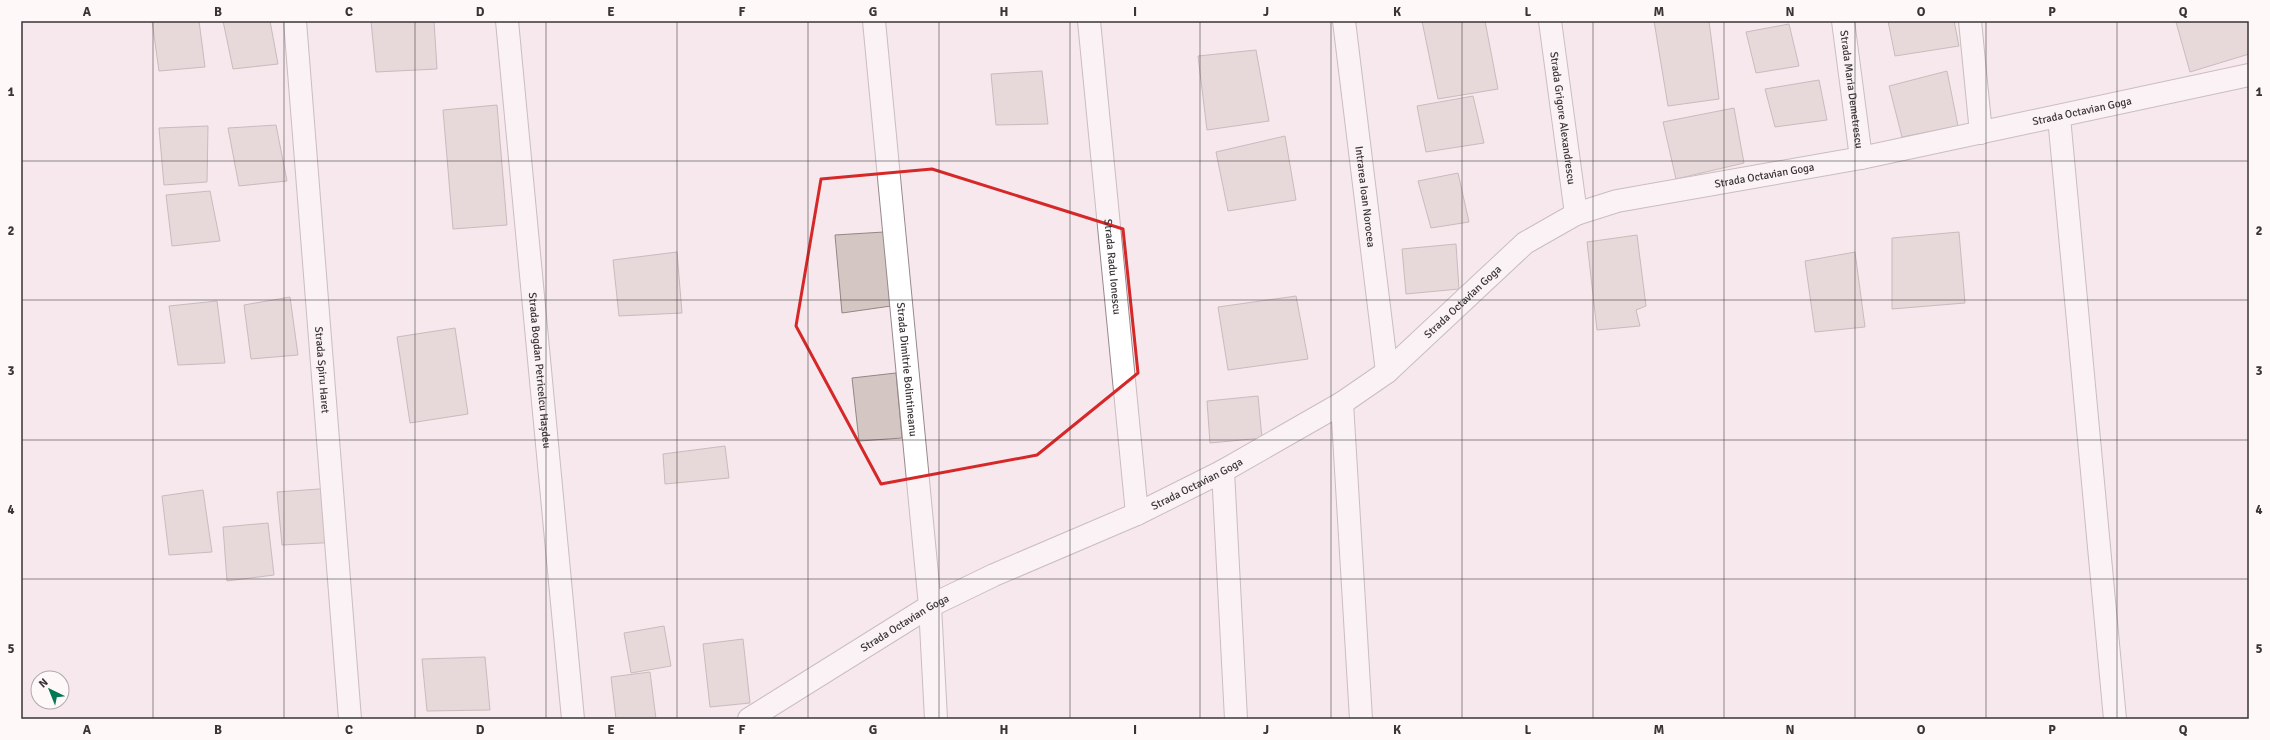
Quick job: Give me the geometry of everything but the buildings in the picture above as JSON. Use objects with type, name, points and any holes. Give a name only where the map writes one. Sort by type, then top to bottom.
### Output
[{"type":"street","name":"Strada Spiru Haret","points":[[295,21],[350,719]]},
{"type":"street","name":"Strada Bogdan Petricelcu Hașdeu","points":[[507,21],[573,719]]},
{"type":"street","name":"Strada Dimitrie Bolintineanu","points":[[874,21],[930,606],[936,719]]},
{"type":"street","name":"Strada Radu Ionescu","points":[[1089,21],[1137,514]]},
{"type":"street","name":"Intrarea Ioan Norocea","points":[[1344,21],[1387,372]]},
{"type":"street","name":"Strada Grigore Alexandrescu","points":[[1550,21],[1576,214]]},
{"type":"street","name":"Strada Maria Demetrescu","points":[[1843,21],[1861,158]]},
{"type":"street","points":[[1970,21],[1981,133]]},
{"type":"street","name":"Strada Octavian Goga","points":[[749,719],[930,606],[994,575],[1137,514],[1223,471],[1342,402],[1387,372],[1525,243],[1576,214],[1617,201],[1861,158],[2249,76]]},
{"type":"street","points":[[2058,117],[2115,719]]},
{"type":"street","points":[[1342,402],[1361,719]]},
{"type":"street","points":[[1223,471],[1236,719]]},
{"type":"highlighted area","points":[[932,169],[1123,229],[1138,373],[1037,455],[881,484],[796,326],[821,179]]}]
